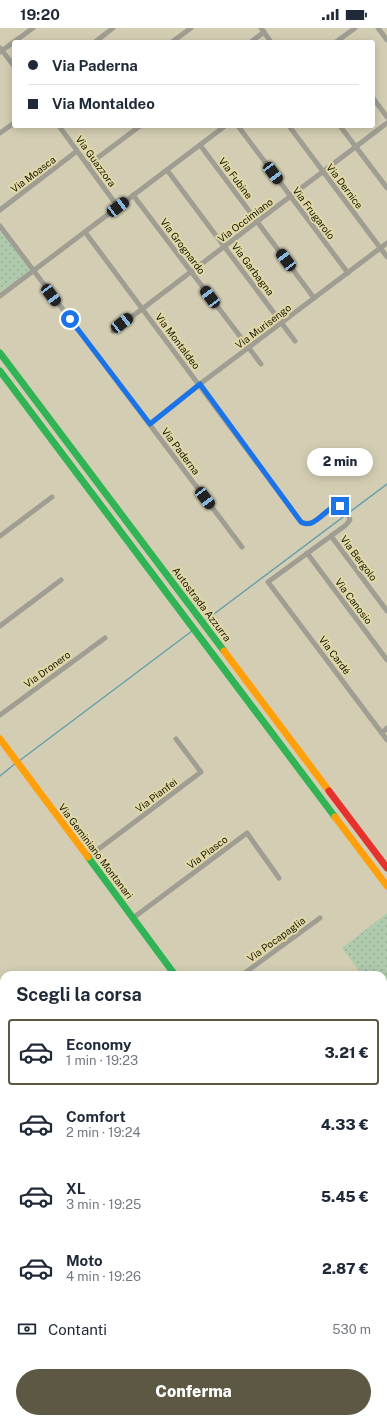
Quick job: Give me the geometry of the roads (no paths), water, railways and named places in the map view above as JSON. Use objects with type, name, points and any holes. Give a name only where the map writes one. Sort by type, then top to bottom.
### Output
[{"type":"main road","name":"Autostrada Azzurra","points":[[0,353],[387,868]]},
{"type":"main road","points":[[0,371],[387,886]]},
{"type":"main road","name":"Via Geminiano Montanari","points":[[0,739],[172,971]]},
{"type":"street","points":[[16,40],[33,28]]},
{"type":"street","points":[[98,40],[113,28]]},
{"type":"street","points":[[175,40],[191,28]]},
{"type":"street","points":[[345,28],[348,33]]},
{"type":"street","points":[[339,40],[355,28]]},
{"type":"street","points":[[378,28],[387,40]]},
{"type":"street","points":[[253,40],[262,30],[270,40]]},
{"type":"street","points":[[12,42],[1,50],[12,64]]},
{"type":"street","points":[[375,101],[387,117]]},
{"type":"street","name":"Via Occimiano","points":[[113,330],[387,123]]},
{"type":"street","points":[[0,133],[12,124]]},
{"type":"street","name":"Via Guazzora","points":[[60,128],[118,207]]},
{"type":"street","points":[[88,165],[137,128]]},
{"type":"street","points":[[0,296],[222,128]]},
{"type":"street","name":"Via Frugarolo","points":[[239,128],[348,273]]},
{"type":"street","name":"Via Dernice","points":[[290,128],[387,257]]},
{"type":"street","points":[[341,128],[387,188]]},
{"type":"street","name":"Via Fubine","points":[[200,145],[314,298]]},
{"type":"street","name":"Via Moasca","points":[[0,210],[77,151]]},
{"type":"street","name":"Via Garbagna","points":[[167,170],[295,341]]},
{"type":"street","name":"Via Grognardo","points":[[133,196],[261,364]]},
{"type":"street","name":"Via Paderna","points":[[0,226],[242,547]]},
{"type":"street","name":"Via Montaldeo","points":[[85,232],[200,384],[301,522],[305,524],[313,522],[336,506],[340,506],[348,515],[350,519],[348,522],[268,582]]},
{"type":"street","name":"Via Murisengo","points":[[150,424],[200,384],[387,243]]},
{"type":"street","points":[[0,536],[52,497]]},
{"type":"street","name":"Via Bergolo","points":[[331,536],[387,611]]},
{"type":"street","name":"Via Canosio","points":[[307,553],[387,660]]},
{"type":"street","points":[[0,626],[61,580]]},
{"type":"street","name":"Via Cardé","points":[[268,582],[387,740]]},
{"type":"street","name":"Via Dronero","points":[[0,715],[105,638]]},
{"type":"street","points":[[382,733],[387,728]]},
{"type":"street","name":"Via Pianfei","points":[[88,857],[201,772],[176,739]]},
{"type":"street","name":"Via Piasco","points":[[133,918],[247,833],[279,878]]},
{"type":"street","name":"Via Pocapaglia","points":[[247,971],[320,918]]},
{"type":"waterway","points":[[206,620],[387,484]]},
{"type":"waterway","points":[[19,761],[192,631]]},
{"type":"waterway","points":[[0,776],[16,763]]}]
